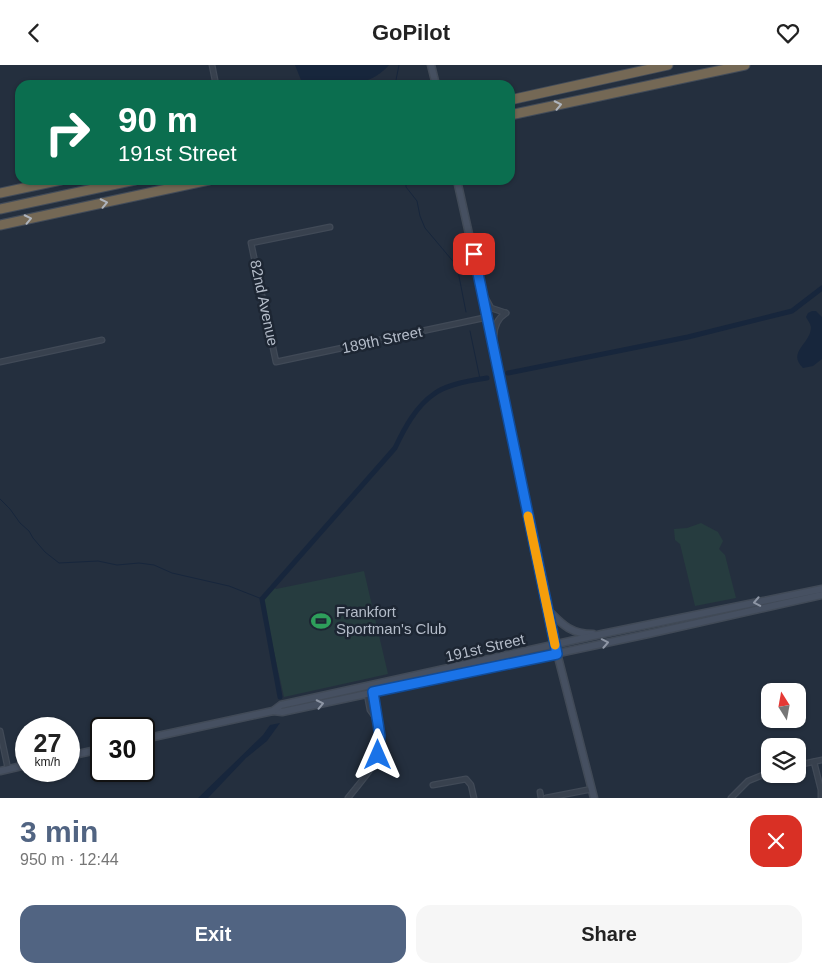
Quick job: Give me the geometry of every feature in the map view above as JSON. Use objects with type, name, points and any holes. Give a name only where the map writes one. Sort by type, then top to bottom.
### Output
[{"type":"highway","points":[[515,99],[668,65]]},
{"type":"highway","points":[[515,114],[744,65]]},
{"type":"highway","points":[[0,193],[37,185]]},
{"type":"highway","points":[[0,209],[112,185]]},
{"type":"highway","points":[[0,225],[186,185]]},
{"type":"main road","points":[[431,65],[435,80]]},
{"type":"main road","points":[[458,185],[488,317],[547,609],[594,798]]},
{"type":"main road","name":"191st Street","points":[[273,711],[281,705],[822,589]]},
{"type":"main road","name":"191st Street","points":[[155,737],[557,654],[822,595]]},
{"type":"main road","points":[[547,609],[574,632],[602,635]]},
{"type":"main road","points":[[0,771],[15,767]]},
{"type":"street","points":[[212,65],[215,80]]},
{"type":"street","name":"82nd Avenue","points":[[276,362],[251,243],[330,227]]},
{"type":"street","points":[[482,291],[491,308],[506,313],[500,317],[494,330],[493,342]]},
{"type":"street","name":"189th Street","points":[[276,362],[488,317]]},
{"type":"street","points":[[0,363],[102,340]]},
{"type":"street","points":[[348,798],[372,767],[378,755],[380,736],[375,717],[370,709],[370,693]]},
{"type":"street","points":[[0,731],[8,769]]},
{"type":"street","points":[[806,764],[822,760]]},
{"type":"street","points":[[814,762],[821,790],[821,798]]},
{"type":"street","points":[[731,798],[748,781],[761,776]]},
{"type":"street","points":[[434,785],[466,779],[471,785],[474,798]]},
{"type":"street","points":[[546,798],[592,789]]},
{"type":"green space","points":[[701,523],[718,532],[723,541],[719,549],[725,555],[736,598],[695,606],[680,544],[675,540],[674,529],[687,528]]},
{"type":"green space","name":"Frankfort Sportman's Club","points":[[364,571],[388,674],[284,697],[263,602],[265,592],[271,585],[276,589]]},
{"type":"water","points":[[295,65],[389,65],[368,80],[301,80]]},
{"type":"water","points":[[812,311],[816,311],[822,317],[822,359],[813,366],[803,368],[797,357],[810,334],[811,327],[806,317]]},
{"type":"water","points":[[280,723],[267,741],[246,758],[208,798],[198,798],[263,735],[270,725]]},
{"type":"waterway","points":[[396,80],[399,65]]},
{"type":"waterway","points":[[406,185],[417,201],[425,228],[457,266],[466,312]]},
{"type":"waterway","points":[[508,373],[688,337],[792,311],[822,288]]},
{"type":"waterway","points":[[470,331],[480,379]]},
{"type":"waterway","points":[[280,697],[262,599],[395,448],[411,418],[428,399],[439,391],[452,386],[487,378]]},
{"type":"waterway","points":[[0,499],[45,552],[59,563],[98,561],[117,565],[139,563],[154,565],[172,573],[229,586],[262,599]]},
{"type":"slow traffic","points":[[528,516],[555,645]]},
{"type":"place","name":"Frankfort Sportman's Club","points":[[321,621]]},
{"type":"route","points":[[378,755],[380,736],[375,717],[376,709],[373,692],[557,654],[474,254]]}]
